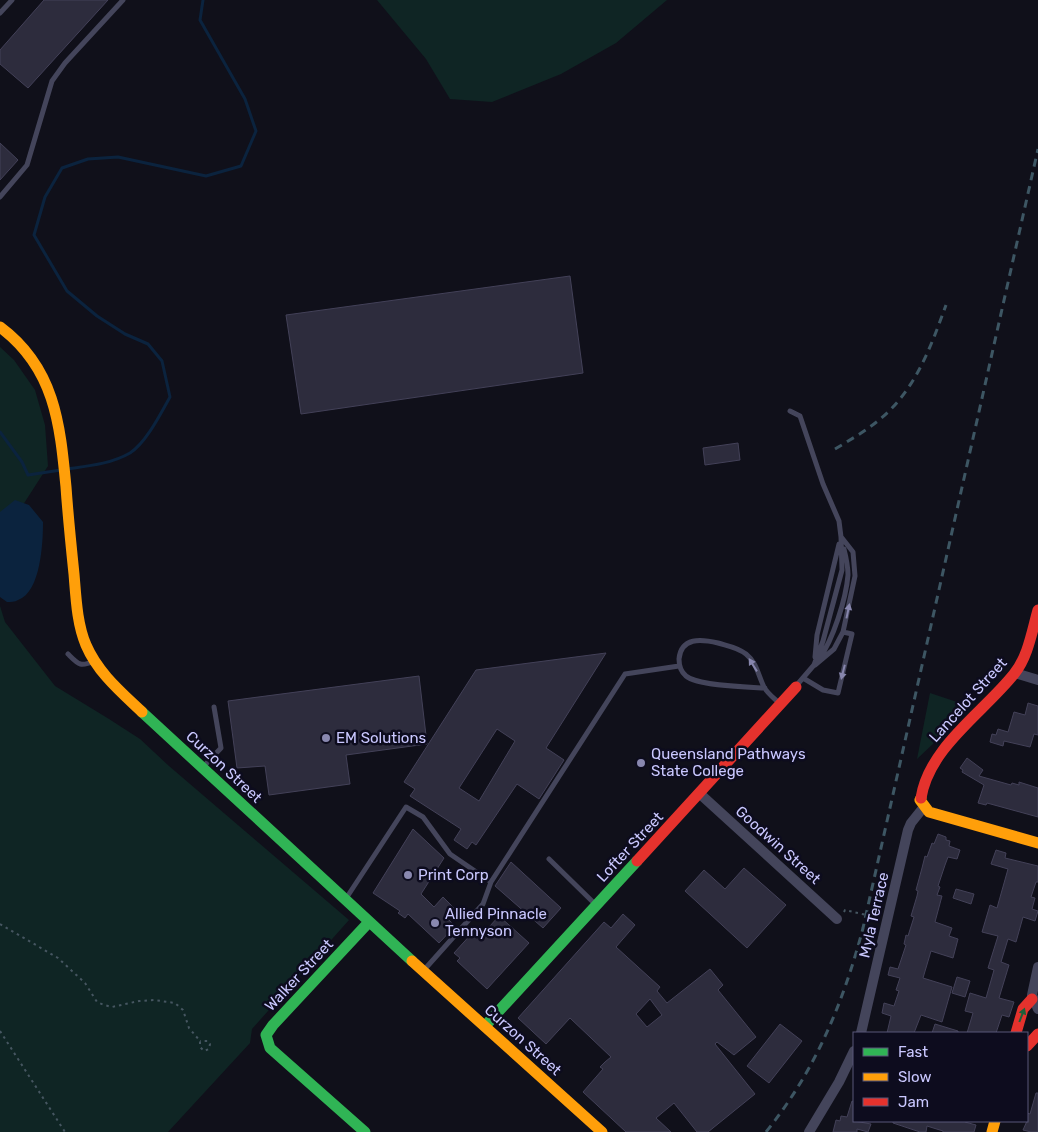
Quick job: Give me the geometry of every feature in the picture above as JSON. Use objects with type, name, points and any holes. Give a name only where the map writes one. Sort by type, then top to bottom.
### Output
[{"type":"street","name":"Curzon Street","points":[[0,328],[8,333],[27,353],[45,380],[56,408],[61,438],[76,609],[86,645],[100,670],[115,688],[203,767],[345,900],[602,1132]]},
{"type":"street","name":"Lancelot Street","points":[[924,808],[920,801],[920,793],[935,760],[1015,673],[1023,658],[1038,610]]},
{"type":"street","points":[[1015,673],[1038,680]]},
{"type":"street","name":"Lofter Street","points":[[485,1026],[799,682]]},
{"type":"street","name":"Goodwin Street","points":[[699,793],[837,919]]},
{"type":"street","points":[[924,808],[933,813],[1038,843]]},
{"type":"street","name":"Myla Terrace","points":[[862,1032],[908,830],[924,808]]},
{"type":"street","name":"Walker Street","points":[[365,1132],[270,1048],[266,1034],[273,1024],[369,922]]},
{"type":"street","points":[[1016,1032],[1023,1009],[1035,1004],[1033,984],[1038,966]]},
{"type":"street","points":[[1028,1045],[1038,1034]]},
{"type":"street","points":[[809,1132],[839,1082],[853,1053]]},
{"type":"lane","points":[[0,13],[12,0]]},
{"type":"lane","points":[[0,197],[28,165],[52,81],[123,0]]},
{"type":"lane","points":[[790,411],[800,416],[823,484],[839,521],[841,537],[842,570],[823,641],[814,665]]},
{"type":"lane","points":[[814,665],[834,650],[843,632],[855,576],[852,552],[841,537]]},
{"type":"lane","points":[[841,537],[848,566],[848,577],[834,632],[825,651],[799,682],[838,693],[852,634],[843,632]]},
{"type":"lane","points":[[814,665],[817,635],[841,537]]},
{"type":"lane","points":[[765,688],[700,682],[686,676],[679,666],[679,657],[683,646],[696,640],[706,640],[736,648],[746,654],[755,664],[765,688],[780,704]]},
{"type":"lane","points":[[68,654],[77,664],[84,666],[95,661]]},
{"type":"lane","points":[[423,971],[483,904],[491,882],[625,674],[679,666]]},
{"type":"lane","points":[[203,767],[221,748],[214,707]]},
{"type":"lane","points":[[345,900],[406,807],[423,817],[450,854],[491,882]]},
{"type":"lane","points":[[549,859],[596,905]]},
{"type":"path","points":[[845,910],[875,917]]},
{"type":"path","points":[[0,924],[58,958],[85,983],[97,1002],[112,1007],[154,1000],[175,1003],[183,1010],[189,1028],[200,1041],[200,1047],[204,1051],[209,1049],[210,1044],[208,1041],[200,1041]]},
{"type":"path","points":[[0,1031],[65,1132]]},
{"type":"green space","points":[[377,0],[667,0],[616,43],[561,74],[492,102],[450,99],[426,59]]},
{"type":"green space","points":[[0,347],[14,360],[35,390],[45,425],[48,466],[12,522],[0,549]]},
{"type":"green space","points":[[0,606],[5,622],[55,686],[140,739],[349,920],[252,1029],[250,1043],[168,1132],[0,1132]]},
{"type":"green space","points":[[930,693],[972,707],[917,759]]},
{"type":"water","points":[[15,500],[29,505],[43,522],[42,542],[39,566],[32,587],[26,595],[18,600],[7,602],[0,597],[0,512]]},
{"type":"building","points":[[44,0],[108,0],[28,88],[0,64],[0,50]]},
{"type":"building","points":[[0,143],[18,160],[0,180]]},
{"type":"building","points":[[570,276],[583,373],[301,414],[286,315]]},
{"type":"building","points":[[738,443],[740,460],[705,465],[703,448]]},
{"type":"building","points":[[606,653],[546,748],[564,760],[539,799],[517,784],[476,845],[472,842],[467,849],[454,840],[461,829],[410,796],[415,789],[404,782],[476,670]],"holes":[[[497,729],[515,741],[479,801],[459,788]]]},
{"type":"building","name":"EM Solutions","points":[[419,676],[427,744],[346,755],[350,784],[269,795],[265,766],[237,768],[228,701]]},
{"type":"building","points":[[1028,703],[1038,706],[1038,735],[1034,734],[1030,747],[1004,741],[1003,746],[990,742],[992,734],[996,735],[998,729],[1008,732],[1014,712],[1025,715]]},
{"type":"building","points":[[967,758],[983,770],[979,776],[1011,785],[1012,783],[1019,785],[1019,782],[1038,788],[1038,817],[987,803],[986,805],[978,803],[984,785],[962,772],[963,770],[960,768]]},
{"type":"building","name":"Print Corp","points":[[413,829],[444,858],[421,894],[434,907],[443,897],[456,910],[448,919],[455,926],[439,943],[408,914],[405,918],[398,913],[400,911],[373,893]]},
{"type":"building","points":[[938,834],[950,841],[949,846],[960,850],[957,859],[948,857],[945,865],[938,886],[940,887],[937,895],[942,896],[935,922],[952,928],[949,936],[958,939],[953,958],[931,951],[923,978],[952,987],[942,1022],[921,1015],[914,1032],[887,1032],[891,1016],[882,1013],[884,1003],[894,1006],[899,991],[896,990],[900,978],[888,975],[890,967],[898,969],[906,945],[904,944],[906,935],[908,936],[914,917],[911,916],[925,856],[927,857],[932,843],[934,844]]},
{"type":"building","points":[[996,850],[1006,853],[1005,858],[1038,866],[1038,882],[1036,882],[1031,897],[1035,898],[1032,909],[1038,911],[1035,921],[1023,917],[1016,942],[1008,939],[1001,962],[1009,965],[999,998],[1014,1002],[1009,1017],[1002,1015],[996,1032],[967,1032],[973,1013],[965,1011],[970,993],[986,998],[994,970],[988,968],[998,936],[982,932],[990,905],[997,908],[1008,869],[991,864]]},
{"type":"building","points":[[511,862],[561,908],[543,928],[495,886]]},
{"type":"building","points":[[744,868],[786,905],[747,948],[685,891],[704,870],[725,889]]},
{"type":"building","points":[[956,889],[974,894],[971,904],[953,898]]},
{"type":"building","points":[[623,914],[635,925],[616,947],[660,987],[657,991],[667,1003],[710,969],[723,985],[718,990],[756,1037],[734,1055],[717,1042],[715,1044],[755,1094],[708,1132],[697,1132],[674,1103],[656,1118],[671,1132],[626,1132],[583,1092],[603,1069],[600,1067],[611,1057],[570,1018],[546,1044],[518,1018],[604,922],[611,928]],"holes":[[[650,999],[662,1015],[647,1027],[636,1014]]]},
{"type":"building","points":[[499,916],[529,943],[487,989],[457,961],[460,958],[454,953],[474,931],[480,937]]},
{"type":"building","points":[[957,977],[970,981],[965,997],[952,993]]},
{"type":"building","points":[[780,1024],[802,1041],[769,1083],[747,1066]]},
{"type":"building","points":[[935,1024],[958,1031],[958,1032],[932,1032]]},
{"type":"building","points":[[1036,1093],[1038,1093],[1038,1132],[1023,1130],[1028,1122],[1028,1113],[1030,1114]]},
{"type":"building","points":[[852,1101],[853,1122],[871,1124],[868,1132],[857,1129],[857,1132],[833,1132],[836,1120],[840,1121],[841,1116],[847,1117]]},
{"type":"building","points":[[965,1122],[976,1125],[974,1132],[943,1132],[927,1126],[926,1132],[920,1132],[893,1123]]},
{"type":"waterway","points":[[67,469],[107,462],[130,453],[142,442],[170,397],[162,361],[148,344],[125,334],[97,316],[67,291],[34,235],[45,197],[62,168],[88,159],[118,157],[206,176],[241,166],[256,131],[245,99],[200,20],[203,0]]},
{"type":"waterway","points":[[0,432],[22,462],[28,475],[61,470]]},
{"type":"railway","points":[[766,1132],[799,1085],[825,1036],[846,983],[863,928],[1038,149]]},
{"type":"railway","points":[[835,449],[879,420],[902,397],[918,373],[946,305]]},
{"type":"traffic: fast","points":[[142,712],[412,961]]},
{"type":"traffic: fast","points":[[485,1026],[637,861]]},
{"type":"traffic: fast","points":[[365,1132],[270,1048],[266,1035],[273,1025],[369,922]]},
{"type":"traffic: slow","points":[[0,327],[33,360],[43,379],[57,420],[64,464],[77,611],[83,637],[91,655],[103,673],[142,712]]},
{"type":"traffic: slow","points":[[921,798],[920,800],[929,812],[1038,843]]},
{"type":"traffic: slow","points":[[412,961],[602,1132]]},
{"type":"traffic: slow","points":[[992,1132],[995,1122]]},
{"type":"traffic: jam","points":[[921,798],[926,780],[946,746],[1002,688],[1019,667],[1029,644],[1038,610]]},
{"type":"traffic: jam","points":[[637,861],[796,687]]},
{"type":"traffic: jam","points":[[1016,1032],[1023,1009],[1032,999]]},
{"type":"traffic: jam","points":[[1028,1045],[1038,1034]]},
{"type":"place","name":"EM Solutions","points":[[326,738]]},
{"type":"place","name":"Queensland Pathways State College","points":[[641,763]]},
{"type":"place","name":"Print Corp","points":[[408,875]]},
{"type":"place","name":"Allied Pinnacle Tennyson","points":[[435,923]]}]
